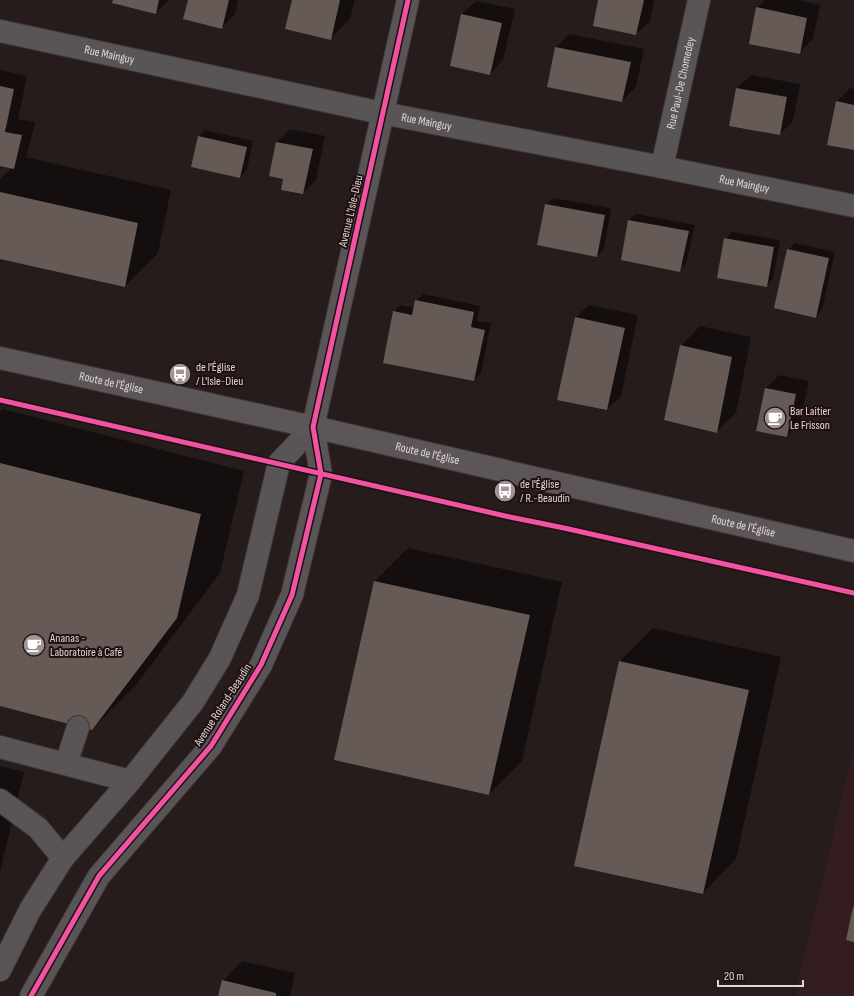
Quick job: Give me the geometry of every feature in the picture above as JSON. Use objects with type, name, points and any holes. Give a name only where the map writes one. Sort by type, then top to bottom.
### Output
[{"type":"main road","name":"Route de l'Église","points":[[0,358],[313,427],[854,551]]},
{"type":"street","name":"Avenue L'Isle-Dieu","points":[[313,427],[408,0]]},
{"type":"street","name":"Rue Paul-De Chomedey","points":[[662,167],[699,0]]},
{"type":"street","name":"Rue Mainguy","points":[[0,30],[382,114],[662,167],[854,206]]},
{"type":"street","points":[[0,970],[30,910],[63,858],[130,781],[193,702],[220,658],[248,595],[279,463],[313,427]]},
{"type":"street","name":"Avenue Roland-Beaudin","points":[[31,996],[99,876],[211,746],[261,664],[292,595],[321,474],[313,427]]},
{"type":"street","points":[[66,764],[78,727]]},
{"type":"street","points":[[0,747],[130,781]]},
{"type":"street","points":[[0,800],[38,828],[63,858]]},
{"type":"shaded area","points":[[854,747],[854,996],[795,996]]},
{"type":"building","points":[[113,0],[159,0],[156,14],[112,3]]},
{"type":"building","points":[[188,0],[229,0],[222,29],[183,19]]},
{"type":"building","points":[[292,0],[340,0],[331,40],[285,29]]},
{"type":"building","points":[[598,0],[644,0],[636,35],[593,26]]},
{"type":"building","points":[[756,7],[807,18],[800,54],[749,44]]},
{"type":"building","points":[[461,14],[502,23],[490,75],[450,66]]},
{"type":"building","points":[[555,47],[631,62],[622,102],[547,87]]},
{"type":"building","points":[[0,86],[14,89],[5,132],[22,135],[14,169],[0,166]]},
{"type":"building","points":[[736,88],[787,97],[780,135],[729,126]]},
{"type":"building","points":[[836,101],[854,105],[854,150],[827,145]]},
{"type":"building","points":[[198,136],[247,147],[240,178],[191,167]]},
{"type":"building","points":[[276,142],[313,149],[303,194],[281,190],[283,179],[269,176]]},
{"type":"building","points":[[0,192],[138,223],[125,287],[0,259]]},
{"type":"building","points":[[545,204],[605,215],[597,257],[537,245]]},
{"type":"building","points":[[628,220],[689,231],[680,272],[621,260]]},
{"type":"building","points":[[724,238],[774,247],[767,287],[717,278]]},
{"type":"building","points":[[787,249],[829,258],[816,318],[774,308]]},
{"type":"building","points":[[415,300],[474,312],[471,327],[485,330],[474,381],[383,363],[393,311],[412,315]]},
{"type":"building","points":[[575,317],[625,328],[607,410],[557,400]]},
{"type":"building","points":[[680,345],[732,357],[717,433],[664,420]]},
{"type":"building","points":[[765,388],[796,394],[787,437],[756,431]]},
{"type":"building","points":[[0,463],[201,514],[177,618],[92,730],[0,706]]},
{"type":"building","points":[[374,581],[530,615],[489,795],[334,760]]},
{"type":"building","points":[[619,661],[749,690],[703,894],[574,866]]},
{"type":"building","points":[[854,907],[854,942],[846,940]]},
{"type":"building","points":[[222,980],[276,993],[276,996],[218,996]]},
{"type":"cycle path","points":[[31,996],[99,876],[211,746],[261,665],[292,595],[321,474],[313,427],[408,0]]},
{"type":"cycle path","points":[[0,400],[510,517],[854,593]]},
{"type":"place","name":"de l'Église / L'Isle-Dieu","points":[[180,374]]},
{"type":"place","name":"Bar Laitier Le Frisson","points":[[775,418]]},
{"type":"place","name":"de l'Église / R.-Beaudin","points":[[505,491]]},
{"type":"place","name":"Ananas - Laboratoire à Café","points":[[34,645]]}]
